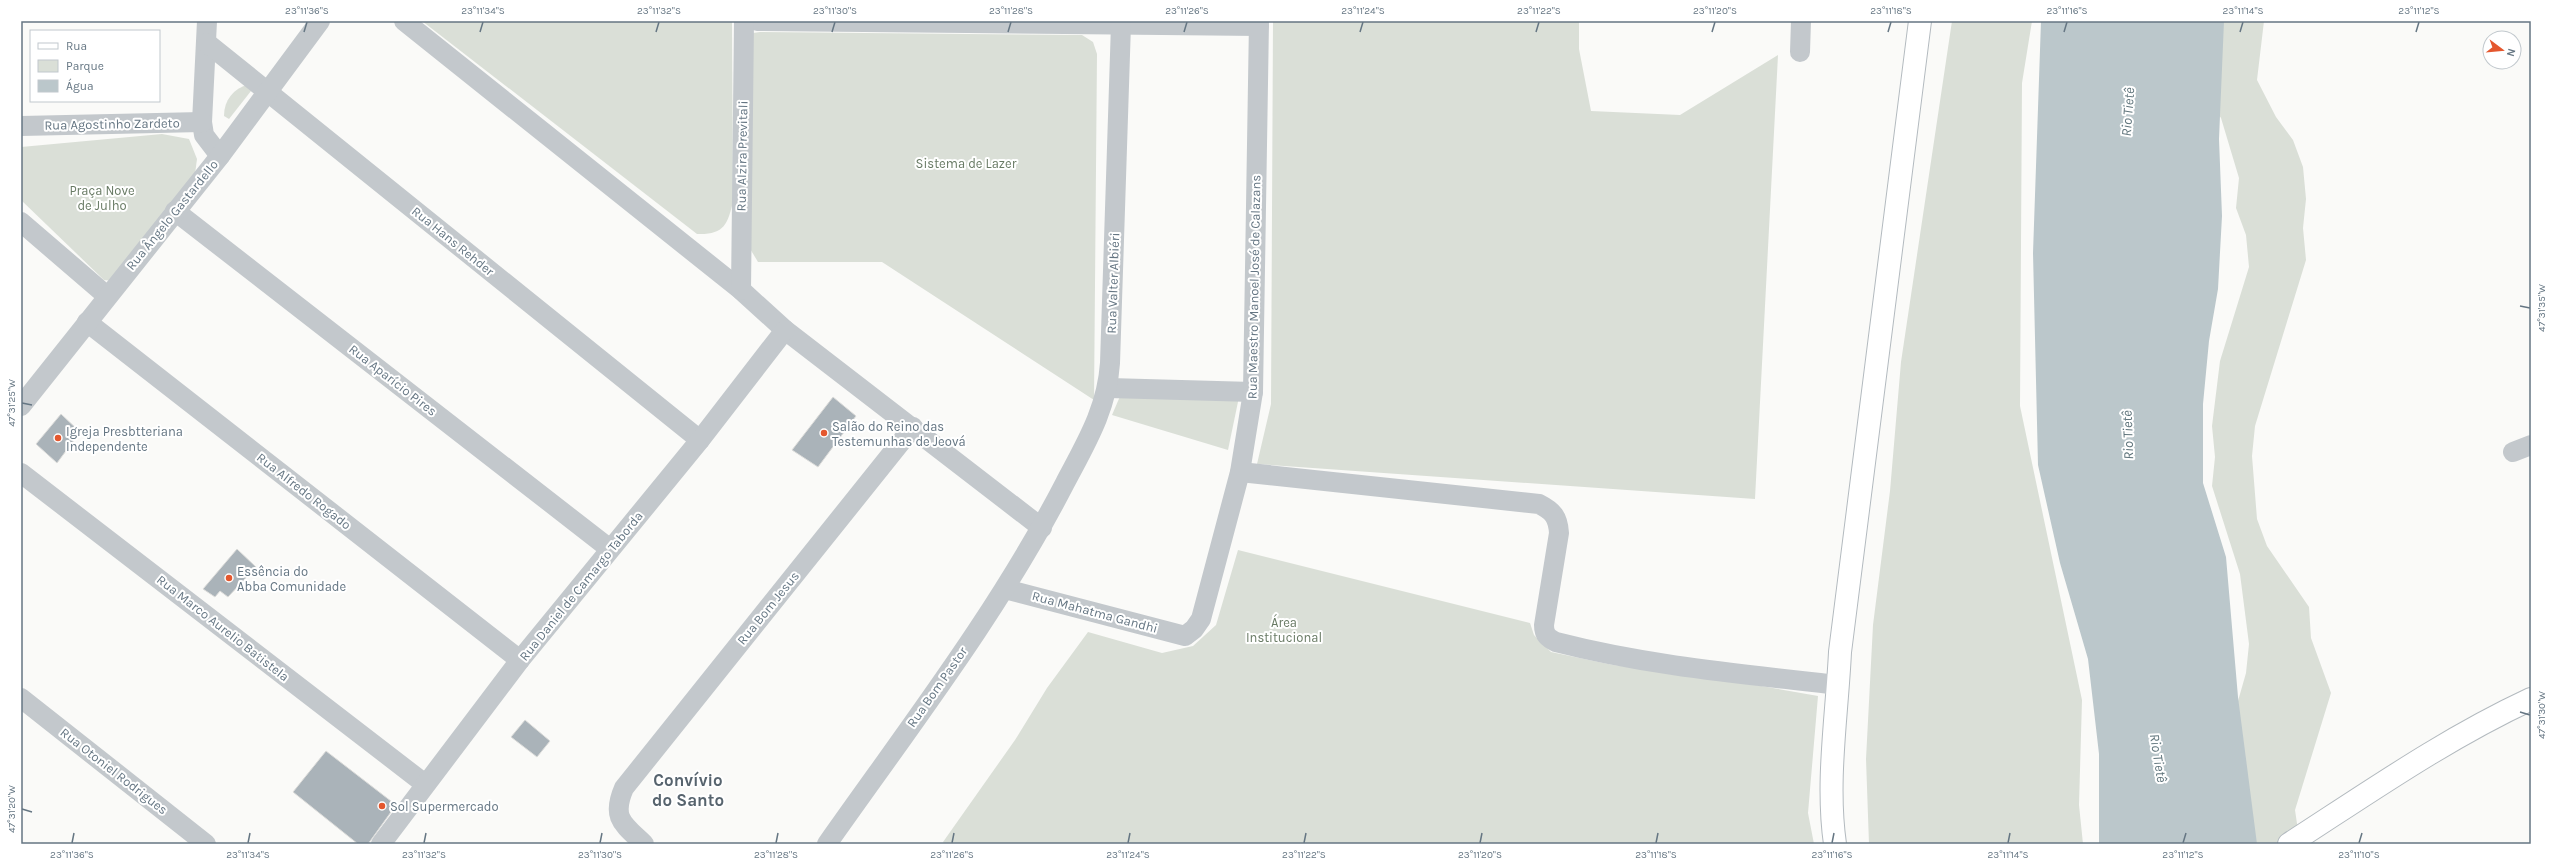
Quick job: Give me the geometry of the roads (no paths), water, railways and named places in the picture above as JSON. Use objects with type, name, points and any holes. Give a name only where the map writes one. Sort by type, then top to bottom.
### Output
[{"type":"street","points":[[207,21],[202,122],[204,135],[220,156]]},
{"type":"street","name":"Rua Ângelo Gastardello","points":[[21,406],[107,296],[220,156],[320,21]]},
{"type":"street","points":[[404,21],[740,290],[785,330],[913,427],[1042,528]]},
{"type":"street","name":"Rua Alzira Previtali","points":[[740,290],[744,21]]},
{"type":"street","points":[[757,21],[1121,24],[1259,23]]},
{"type":"street","points":[[1800,52],[1801,21]]},
{"type":"street","points":[[1835,844],[1833,828],[1834,758],[1840,652],[1920,21]]},
{"type":"street","name":"Rua Maestro Manoel José de Calazans","points":[[1185,636],[1194,629],[1201,619],[1240,472],[1253,392],[1259,23]]},
{"type":"street","name":"Rua Valter Albiéri","points":[[1042,528],[1097,422],[1109,388],[1121,24]]},
{"type":"street","name":"Rua Hans Rehder","points":[[207,43],[700,440]]},
{"type":"street","name":"Rua Agostinho Zardeto","points":[[21,126],[202,122]]},
{"type":"street","name":"Rua Aparício Pires","points":[[175,211],[610,549]]},
{"type":"street","points":[[21,222],[107,296]]},
{"type":"street","name":"Rua Alfredo Rogado","points":[[87,322],[520,660]]},
{"type":"street","name":"Rua Daniel de Camargo Taborda","points":[[381,844],[520,660],[700,440],[785,330]]},
{"type":"street","points":[[1109,388],[1253,392]]},
{"type":"street","name":"Rua Bom Jesus","points":[[644,844],[623,824],[617,813],[618,802],[624,788],[913,427]]},
{"type":"street","points":[[1240,472],[1539,504],[1548,508],[1558,522],[1559,533],[1544,625],[1544,632],[1548,638],[1556,642],[1611,656],[1647,662],[1838,685]]},
{"type":"street","name":"Rua Marco Aurelio Batistela","points":[[21,473],[425,784]]},
{"type":"street","name":"Rua Bom Pastor","points":[[827,844],[1005,589],[1042,528]]},
{"type":"street","name":"Rua Mahatma Gandhi","points":[[1005,589],[1185,636]]},
{"type":"street","name":"Rua Otoniel Rodrigues","points":[[21,698],[206,844]]},
{"type":"street","points":[[2289,844],[2416,761],[2470,730],[2531,699]]},
{"type":"water","name":"Rio Tietê","points":[[2041,21],[2224,21],[2219,139],[2222,216],[2218,289],[2209,341],[2203,404],[2203,483],[2226,557],[2238,697],[2257,844],[2099,844],[2099,754],[2088,659],[2060,563],[2038,465],[2033,253]]},
{"type":"place","name":"Salão do Reino das Testemunhas de Jeová","points":[[824,433]]},
{"type":"place","name":"Igreja Presbtteriana Independente","points":[[58,438]]},
{"type":"place","name":"Essência do Abba Comunidade","points":[[229,578]]},
{"type":"place","name":"Sol Supermercado","points":[[382,806]]},
{"type":"district","name":"Convívio do Santo","points":[[688,790]]},
{"type":"park label","name":"Sistema de Lazer","points":[[966,163]]},
{"type":"park label","name":"Praça Nove de Julho","points":[[102,198]]},
{"type":"park label","name":"Área Institucional","points":[[1284,630]]}]
